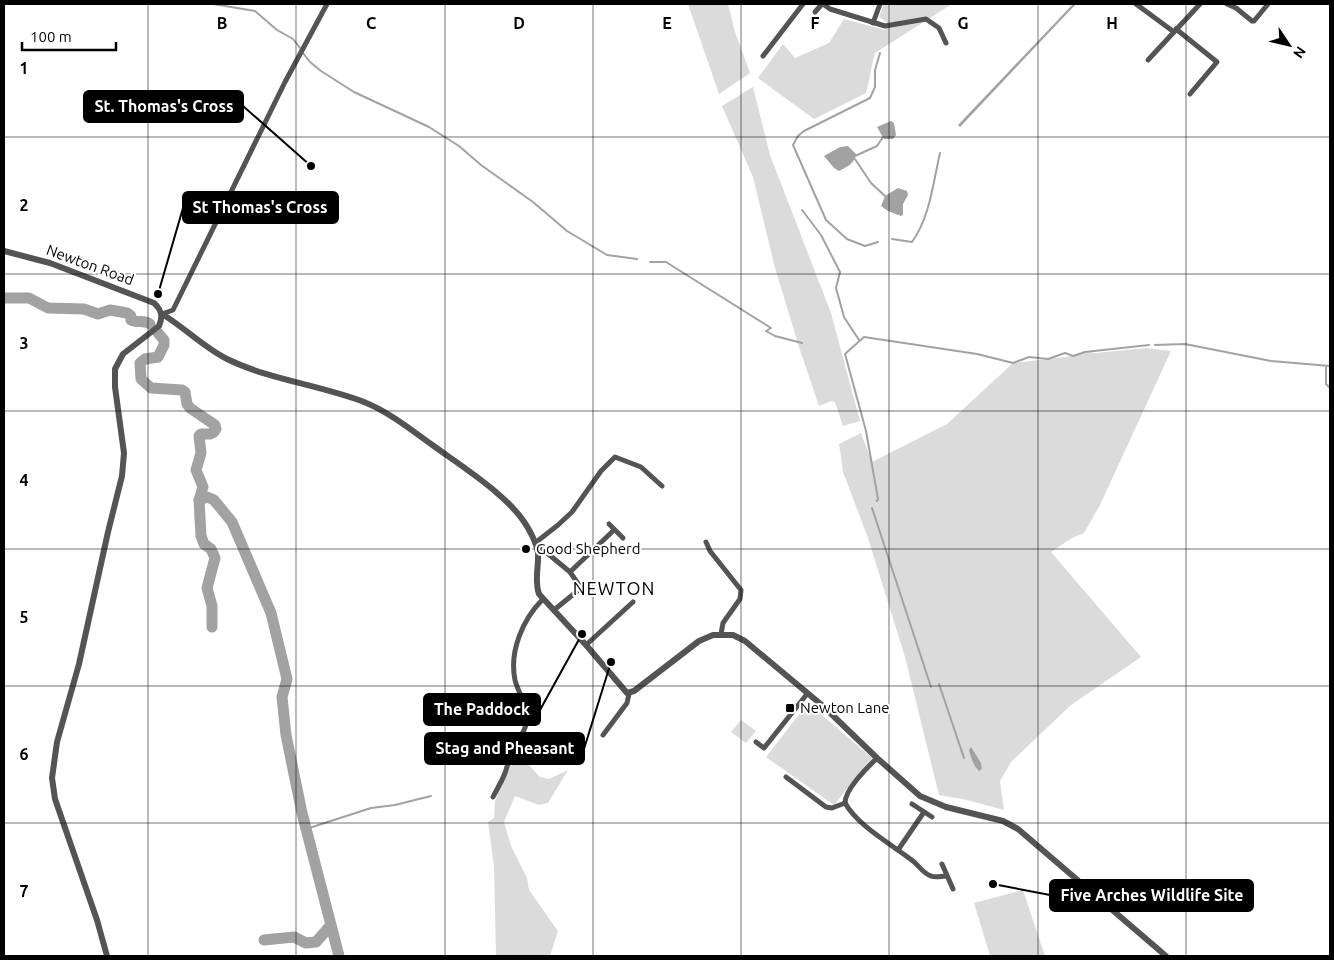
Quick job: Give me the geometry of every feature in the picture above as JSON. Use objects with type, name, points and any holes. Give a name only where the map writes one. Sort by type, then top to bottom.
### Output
[{"type":"street","points":[[107,956],[97,920],[55,799],[52,778],[57,742],[79,664],[122,476],[124,453],[115,387],[115,369],[123,354],[159,326],[162,314],[173,310],[303,46],[327,4]]},
{"type":"street","points":[[764,56],[803,4]]},
{"type":"street","points":[[815,12],[822,4],[830,9],[884,26],[926,19],[939,28],[946,43]]},
{"type":"street","points":[[873,23],[880,4]]},
{"type":"street","points":[[1136,4],[1217,62],[1190,94]]},
{"type":"street","points":[[1148,60],[1200,4]]},
{"type":"street","points":[[1227,4],[1254,21],[1268,4]]},
{"type":"street","name":"Newton Road","points":[[4,250],[50,263],[106,283],[154,304],[159,307],[162,314],[206,347],[246,367],[363,402],[383,411],[503,498],[521,516],[535,543]]},
{"type":"street","points":[[535,543],[572,512],[601,471],[615,457],[641,466],[662,486]]},
{"type":"street","points":[[610,524],[623,538]]},
{"type":"street","points":[[570,572],[614,530]]},
{"type":"street","points":[[706,542],[710,551],[742,590],[740,599],[723,623],[721,634]]},
{"type":"street","points":[[535,543],[570,572],[581,588],[554,610]]},
{"type":"street","points":[[535,543],[538,553],[537,586],[539,594],[628,692],[627,703],[603,735]]},
{"type":"street","points":[[493,797],[505,774],[514,748],[526,726],[527,713],[515,681],[515,654],[520,632],[527,618],[543,599]]},
{"type":"street","points":[[586,645],[632,602]]},
{"type":"street","points":[[628,692],[699,641],[721,634],[733,634],[745,641],[823,706],[920,796],[940,805],[1003,821],[1018,829],[1166,956]]},
{"type":"street","points":[[756,742],[764,748],[807,694]]},
{"type":"street","points":[[877,758],[845,797],[845,803],[849,810],[878,836],[931,876],[946,876]]},
{"type":"street","points":[[786,777],[826,807],[832,808],[845,803]]},
{"type":"street","points":[[912,804],[932,817]]},
{"type":"street","points":[[898,850],[924,812]]},
{"type":"street","points":[[942,864],[953,889]]},
{"type":"shaded area","points":[[688,4],[728,4],[735,32],[750,73],[719,94]]},
{"type":"shaded area","points":[[884,4],[952,4],[875,53],[866,93],[814,119],[758,78],[783,44],[795,58],[829,43],[844,19],[885,30],[889,24],[879,17]]},
{"type":"shaded area","points":[[1073,4],[1076,4],[960,127],[958,125]]},
{"type":"shaded area","points":[[753,87],[770,155],[831,313],[860,421],[843,426],[835,402],[831,401],[819,406],[775,268],[753,177],[722,106]]},
{"type":"shaded area","points":[[891,121],[894,123],[896,135],[893,139],[884,139],[877,127]]},
{"type":"shaded area","points":[[848,146],[856,154],[854,160],[839,171],[824,156],[840,147]]},
{"type":"shaded area","points":[[898,188],[907,191],[908,195],[903,204],[903,215],[901,216],[881,206],[885,196]]},
{"type":"shaded area","points":[[1146,348],[1171,351],[1100,505],[1084,533],[1072,538],[1051,552],[1141,657],[1071,705],[1011,762],[1000,781],[1004,810],[939,795],[905,657],[868,538],[843,472],[839,444],[861,433],[872,462],[947,424],[1013,363],[1073,356],[1085,352],[1096,353]]},
{"type":"shaded area","points":[[808,703],[872,758],[834,805],[766,757]]},
{"type":"shaded area","points":[[741,720],[756,731],[746,743],[731,732]]},
{"type":"shaded area","points":[[971,747],[981,763],[982,769],[979,771],[971,759],[969,750]]},
{"type":"shaded area","points":[[513,757],[528,764],[540,777],[549,779],[568,770],[548,803],[539,805],[515,796],[504,822],[511,846],[527,878],[529,890],[558,931],[550,956],[496,956],[494,866],[488,822],[494,818],[495,801]]},
{"type":"shaded area","points":[[1023,890],[1045,956],[990,956],[974,903]]},
{"type":"waterway","points":[[213,4],[255,11],[277,30],[293,39],[301,49]]},
{"type":"waterway","points":[[303,53],[321,71],[354,92],[429,127],[459,146],[481,165],[533,202],[567,231],[607,255],[637,259]]},
{"type":"waterway","points":[[878,242],[865,246],[847,239],[826,220],[793,145],[798,136],[804,131],[870,98],[875,87],[875,70],[880,53]]},
{"type":"waterway","points":[[855,156],[877,146],[883,137]]},
{"type":"waterway","points":[[892,239],[912,242],[918,232],[927,211],[940,153]]},
{"type":"waterway","points":[[855,159],[871,183],[885,196]]},
{"type":"waterway","points":[[802,210],[821,235],[840,272],[836,288],[844,317],[859,340]]},
{"type":"waterway","points":[[650,262],[666,262],[771,328],[766,331],[775,336],[802,343]]},
{"type":"waterway","points":[[4,298],[29,298],[48,308],[84,309],[98,314],[110,310],[127,313],[131,316],[131,320],[150,324]]},
{"type":"waterway","points":[[158,333],[164,340],[164,345],[158,357],[145,359],[140,363],[141,379],[151,388],[182,390],[185,392],[187,404],[190,408],[215,425],[216,429],[214,432],[199,436],[201,453],[196,470],[203,487],[199,500],[207,497],[214,500],[232,522],[271,613],[287,679],[282,697],[286,735],[302,813],[339,956]]},
{"type":"waterway","points":[[877,501],[866,431],[845,354],[864,337],[977,354],[1013,363],[1029,357],[1048,359],[1065,353],[1073,356],[1085,352],[1149,345]]},
{"type":"waterway","points":[[1155,345],[1185,344],[1271,361],[1330,366]]},
{"type":"waterway","points":[[1326,367],[1326,384],[1330,388]]},
{"type":"waterway","points":[[199,500],[201,536],[204,544],[211,549],[215,558],[207,588],[212,606],[212,627]]},
{"type":"waterway","points":[[872,508],[931,687]]},
{"type":"waterway","points":[[939,684],[964,758]]},
{"type":"waterway","points":[[306,829],[371,808],[395,805],[431,796]]},
{"type":"waterway","points":[[264,940],[294,937],[306,943],[316,942],[331,925]]},
{"type":"place","name":"St. Thomas's Cross","points":[[311,166]]},
{"type":"place","name":"St Thomas's Cross","points":[[158,294]]},
{"type":"place","name":"Good Shepherd","points":[[526,549]]},
{"type":"place","name":"The Paddock","points":[[582,634]]},
{"type":"place","name":"Stag and Pheasant","points":[[611,662]]},
{"type":"place","name":"Newton Lane","points":[[790,708]]},
{"type":"place","name":"Five Arches Wildlife Site","points":[[993,884]]},
{"type":"district","name":"NEWTON","points":[[614,589]]}]
